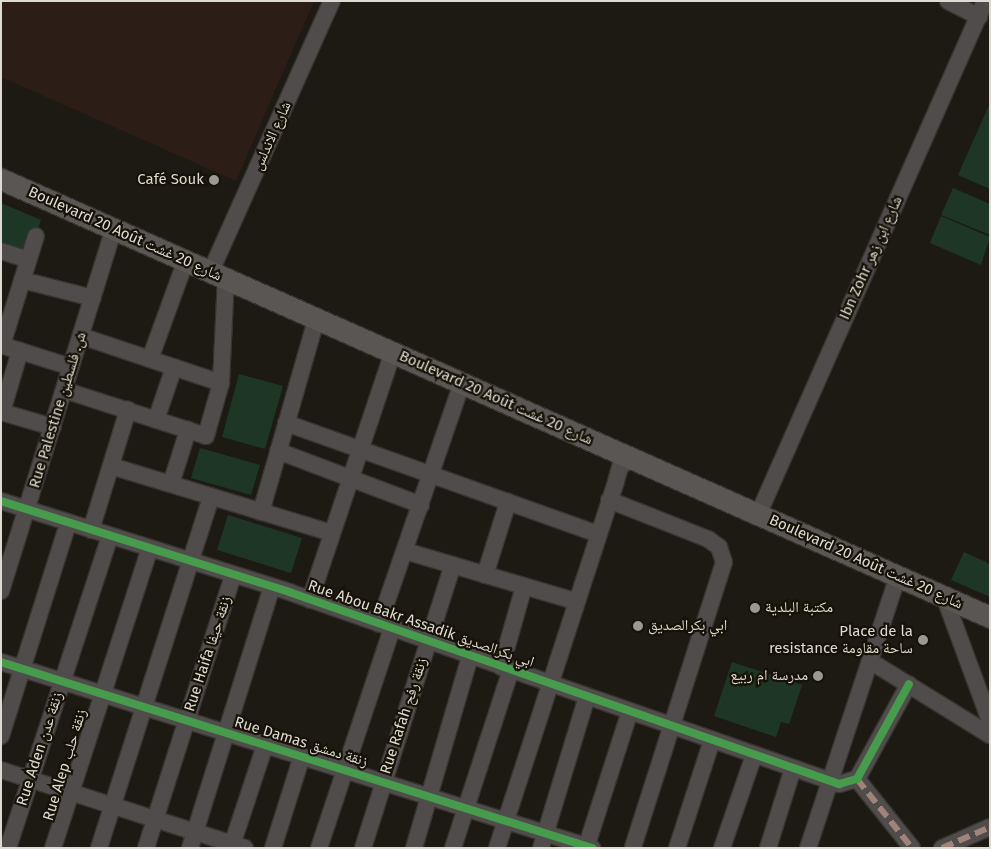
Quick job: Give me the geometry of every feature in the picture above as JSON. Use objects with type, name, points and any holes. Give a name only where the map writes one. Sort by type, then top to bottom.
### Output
[{"type":"main road","name":"Boulevard 20 Août شارع 20 غشت","points":[[1,179],[990,617]]},
{"type":"street","name":"شارع الاندلس","points":[[219,274],[332,1]]},
{"type":"street","points":[[948,1],[982,9]]},
{"type":"street","name":"Ibn Zohr شارع ابن زهر","points":[[758,515],[982,9]]},
{"type":"street","name":"Rue Palestine ش. فلسطين","points":[[1,591],[114,228]]},
{"type":"street","points":[[36,236],[2,345],[71,367]]},
{"type":"street","points":[[1,251],[29,260]]},
{"type":"street","points":[[150,359],[186,260]]},
{"type":"street","points":[[64,390],[206,436],[222,383],[219,274]]},
{"type":"street","points":[[22,280],[92,298]]},
{"type":"street","points":[[261,512],[316,320]]},
{"type":"street","points":[[81,336],[222,383]]},
{"type":"street","points":[[20,351],[1,412],[53,427]]},
{"type":"street","points":[[310,600],[393,352]]},
{"type":"street","points":[[156,420],[174,367]]},
{"type":"street","points":[[319,848],[345,770],[405,551],[462,383]]},
{"type":"street","points":[[91,530],[128,410]]},
{"type":"street","points":[[286,423],[598,534]]},
{"type":"street","points":[[171,484],[188,430]]},
{"type":"street","points":[[278,451],[421,505]]},
{"type":"street","points":[[497,848],[548,683],[620,467],[631,458]]},
{"type":"street","points":[[111,466],[332,534]]},
{"type":"street","points":[[100,848],[211,496]]},
{"type":"street","points":[[609,500],[708,539],[723,555],[722,570],[670,725],[633,848]]},
{"type":"street","name":"Rue Abou Bakr Assadik ابي بكرالصديق","points":[[1,501],[272,587],[830,781]]},
{"type":"street","points":[[485,575],[508,502]]},
{"type":"street","points":[[1,736],[68,523]]},
{"type":"street","name":"Rue Aden زنقة عدن","points":[[8,848],[110,536]]},
{"type":"street","name":"Rue Alep زنقة حلب","points":[[53,848],[150,548]]},
{"type":"street","points":[[405,551],[575,601]]},
{"type":"street","name":"Rue Rafah زنقة رفح","points":[[363,848],[453,565]]},
{"type":"street","name":"Rue Haifa زنقة حيفا","points":[[146,848],[233,575]]},
{"type":"street","points":[[808,848],[898,576]]},
{"type":"street","points":[[453,848],[506,668],[524,586]]},
{"type":"street","points":[[190,848],[272,587]]},
{"type":"street","points":[[944,596],[990,721]]},
{"type":"street","points":[[414,848],[470,656]]},
{"type":"street","points":[[870,661],[990,735]]},
{"type":"street","name":"Rue Damas زنقة دمشق","points":[[1,662],[506,821],[543,840],[588,847]]},
{"type":"street","points":[[830,781],[846,784],[857,779],[909,684]]},
{"type":"street","points":[[543,840],[588,697]]},
{"type":"street","points":[[588,847],[630,712]]},
{"type":"street","points":[[677,848],[712,740]]},
{"type":"street","points":[[1,770],[236,846],[265,745]]},
{"type":"street","points":[[722,848],[754,755]]},
{"type":"street","points":[[273,848],[302,756]]},
{"type":"street","points":[[768,848],[793,768]]},
{"type":"street","points":[[857,779],[912,848]]},
{"type":"street","points":[[942,848],[990,827]]},
{"type":"shaded area","points":[[1,1],[314,1],[236,181],[1,77]]},
{"type":"green space","points":[[990,103],[990,189],[958,175]]},
{"type":"green space","points":[[953,188],[990,204],[990,235],[941,215]]},
{"type":"green space","points":[[1,203],[41,220],[28,259],[1,250]]},
{"type":"green space","points":[[941,216],[990,237],[981,265],[930,243]]},
{"type":"green space","points":[[239,374],[283,386],[265,449],[222,437]]},
{"type":"green space","points":[[200,448],[260,465],[251,495],[191,478]]},
{"type":"green space","points":[[228,515],[302,538],[291,573],[217,550]]},
{"type":"green space","points":[[964,552],[990,564],[990,597],[951,580]]},
{"type":"green space","points":[[732,662],[802,685],[789,724],[781,722],[776,737],[714,716]]},
{"type":"marked path","points":[[857,779],[912,848]]},
{"type":"marked path","points":[[942,848],[990,827]]},
{"type":"cycle path","points":[[1,501],[289,592],[839,784],[857,779],[909,684]]},
{"type":"cycle path","points":[[1,662],[592,848]]},
{"type":"place","name":"Café Souk","points":[[214,180]]},
{"type":"place","name":"مكتبة البلدية","points":[[755,608]]},
{"type":"place","name":"ابي بكرالصديق","points":[[638,626]]},
{"type":"place","name":"Place de la resistance ساحة مقاومة","points":[[923,640]]},
{"type":"place","name":"مدرسة ام ربيع","points":[[818,676]]}]
